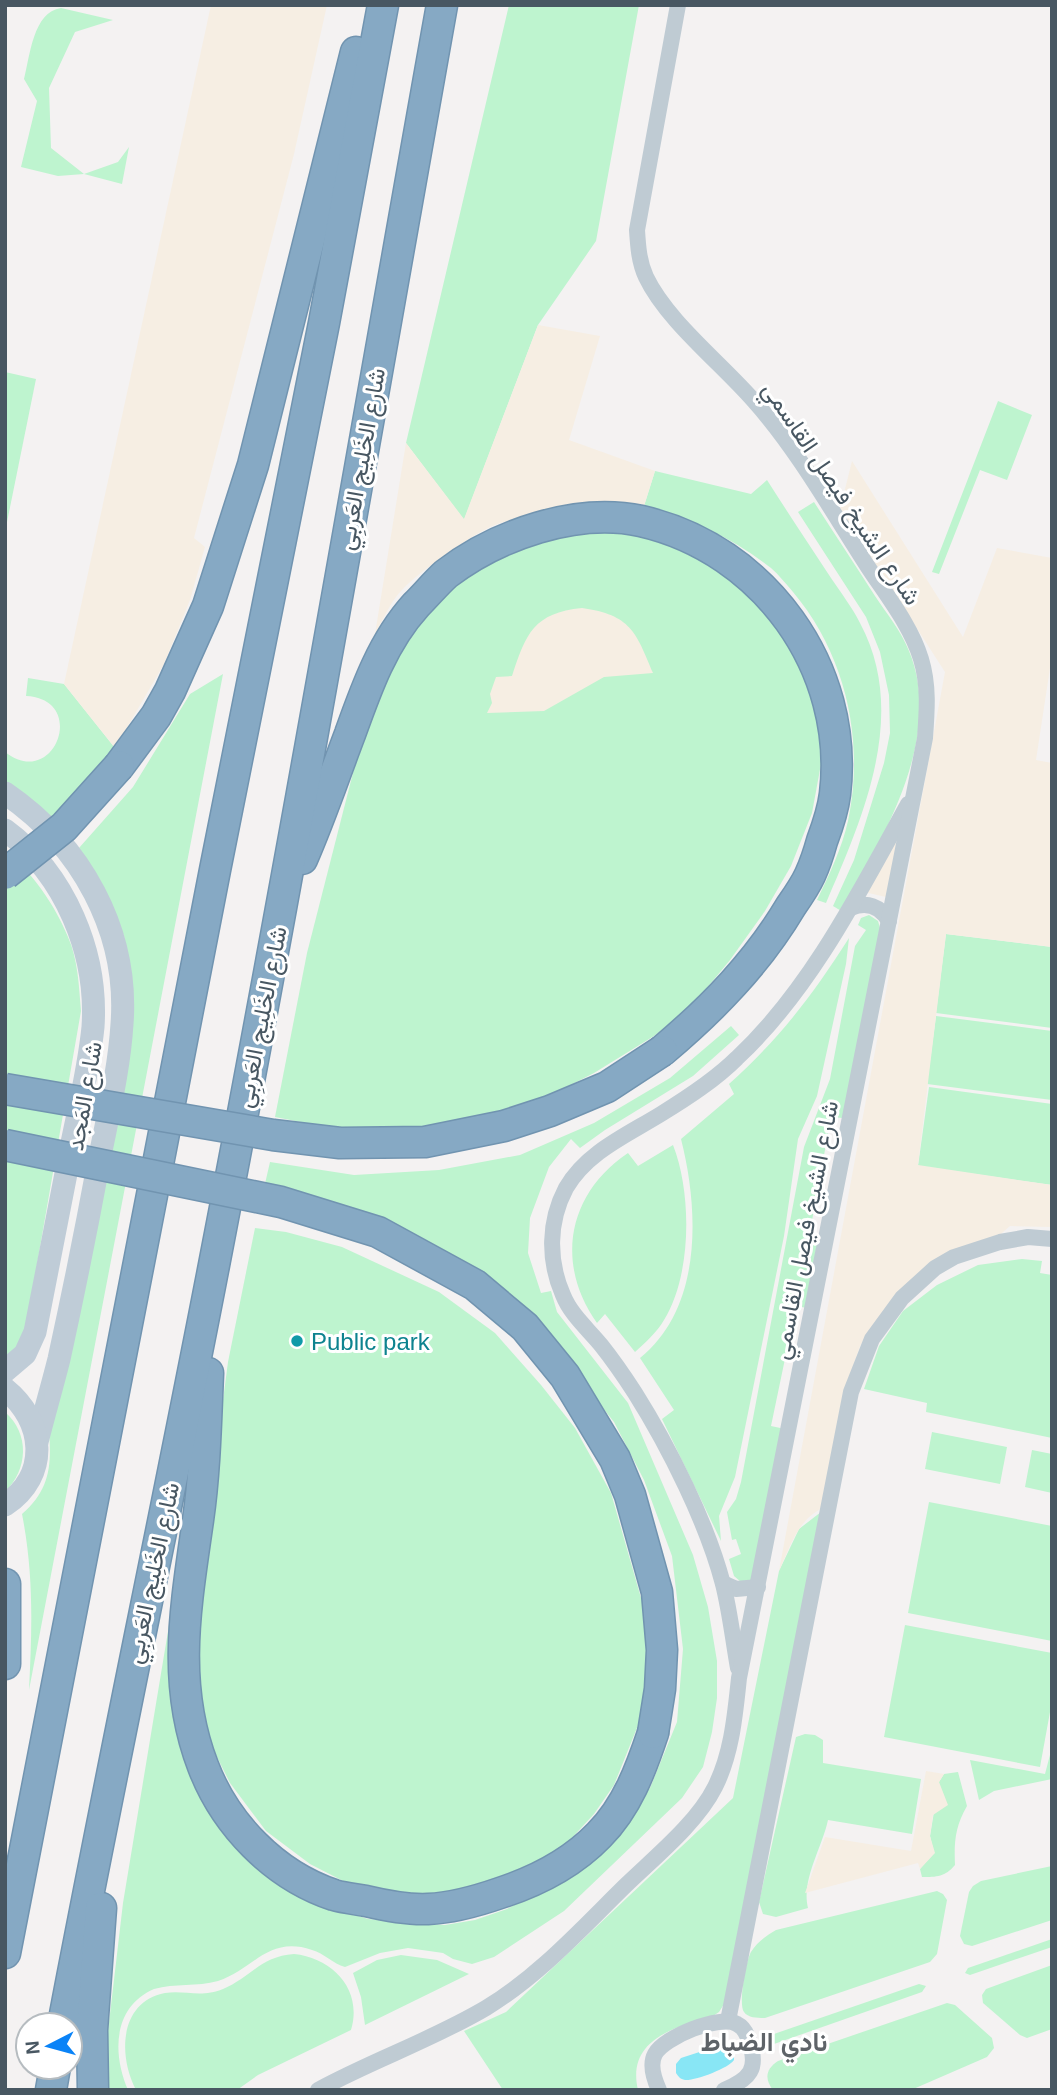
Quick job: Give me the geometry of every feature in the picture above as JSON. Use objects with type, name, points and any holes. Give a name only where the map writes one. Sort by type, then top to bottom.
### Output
[{"type":"highway","points":[[5,874],[64,827],[120,766],[156,716],[170,691],[208,606],[253,465],[351,68],[372,5]]},
{"type":"highway","points":[[5,1952],[324,323],[383,5]]},
{"type":"highway","name":"شارع الخَلِيج العَربِي","points":[[66,2011],[214,1267],[282,904],[442,5]]},
{"type":"highway","points":[[5,1089],[273,1135],[340,1143],[425,1142],[504,1126],[550,1111],[607,1087],[662,1051],[701,1018],[743,975],[785,917],[810,875],[829,822],[835,795],[833,722],[819,672],[801,636],[777,602],[719,554],[665,529],[640,521],[590,518],[547,525],[506,538],[446,575],[414,607],[384,650],[315,828],[282,904]]},
{"type":"highway","points":[[5,1145],[281,1202],[378,1232],[475,1285],[525,1327],[565,1376],[615,1459],[631,1495],[657,1592],[662,1650],[660,1689],[653,1733],[639,1774],[621,1807],[601,1834],[570,1860],[526,1885],[464,1905],[429,1909],[399,1908],[335,1895],[306,1882],[261,1853],[227,1812],[203,1766],[188,1712],[183,1623],[198,1519],[214,1267]]},
{"type":"highway","points":[[5,1584],[5,1664]]},
{"type":"highway","points":[[93,2090],[92,2029],[108,1788]]},
{"type":"street","name":"شارع الشيخ فيصل القاسمي","points":[[318,2090],[410,2048],[495,2002],[540,1968],[660,1853],[704,1805],[725,1767],[733,1730],[739,1678],[925,738],[927,696],[920,657],[913,639],[779,433],[733,377],[655,295],[645,275],[639,253],[638,219],[678,5]]},
{"type":"street","name":"شارع الشيخ فيصل القاسمي","points":[[739,1678],[723,1583],[703,1528],[636,1395],[604,1348],[577,1319],[564,1299],[556,1278],[552,1232],[557,1209],[566,1188],[596,1154],[695,1092],[736,1059],[778,1012],[851,908],[916,790]]},
{"type":"street","name":"شارع المَجد","points":[[5,793],[58,837],[88,879],[112,933],[122,992],[119,1051],[58,1361],[37,1442],[37,1458],[25,1488],[5,1505]]},
{"type":"street","name":"شارع المَجد","points":[[5,830],[45,868],[70,909],[86,955],[93,1002],[90,1050],[35,1332],[25,1354],[5,1371]]},
{"type":"street","points":[[851,908],[858,905],[873,906],[880,909],[889,921]]},
{"type":"street","points":[[728,2021],[851,1392],[872,1339],[902,1298],[934,1268],[954,1257],[1000,1242],[1028,1237],[1052,1239]]},
{"type":"street","points":[[5,1389],[18,1399],[27,1412],[34,1426],[37,1442]]},
{"type":"street","points":[[723,1583],[736,1588],[758,1587]]},
{"type":"street","points":[[659,2090],[654,2078],[653,2064],[654,2055],[661,2045],[701,2026],[728,2021],[737,2023],[748,2038],[753,2066],[746,2078],[724,2090]]},
{"type":"street","points":[[746,2078],[758,2090]]},
{"type":"green space","points":[[509,5],[639,5],[596,241],[538,325],[464,520],[406,443]]},
{"type":"green space","points":[[61,8],[113,20],[75,32],[49,88],[51,148],[84,174],[58,176],[21,167],[37,101],[24,79],[31,47],[44,18]]},
{"type":"green space","points":[[129,147],[122,184],[84,174],[118,162]]},
{"type":"green space","points":[[5,372],[36,379],[5,532]]},
{"type":"green space","points":[[998,401],[1032,415],[1007,480],[980,470],[939,574],[932,572]]},
{"type":"green space","points":[[655,471],[751,494],[767,480],[853,611],[874,658],[881,693],[881,729],[875,765],[854,836],[826,903],[817,900],[842,841],[853,791],[852,730],[838,671],[811,617],[771,568],[742,547],[710,530],[644,506]]},
{"type":"green space","points":[[814,502],[902,636],[918,684],[919,718],[914,752],[904,786],[891,819],[843,912],[833,906],[854,860],[884,763],[890,733],[889,695],[880,652],[866,617],[798,512]]},
{"type":"green space","points":[[629,527],[739,573],[795,646],[819,723],[821,764],[812,813],[791,866],[765,911],[730,960],[692,1006],[654,1036],[594,1073],[543,1099],[498,1113],[424,1128],[342,1130],[275,1117],[307,953],[355,765],[389,662],[423,606],[505,539]]},
{"type":"green space","points":[[223,674],[29,1690],[30,1580],[22,1514],[38,1496],[47,1477],[49,1432],[132,989],[124,936],[100,880],[79,848],[133,787],[190,694]]},
{"type":"green space","points":[[28,678],[64,684],[115,748],[57,823],[5,787],[5,752],[23,761],[38,760],[50,752],[57,740],[60,725],[56,712],[45,701],[26,696]]},
{"type":"green space","points":[[5,850],[33,879],[63,925],[76,964],[81,1011],[27,1322],[17,1349],[5,1361]]},
{"type":"green space","points":[[869,915],[878,921],[880,928],[843,1118],[831,1117],[809,1237],[820,1240],[807,1308],[796,1306],[771,1426],[785,1429],[751,1581],[741,1582],[734,1576],[729,1559],[741,1554],[736,1539],[732,1540],[727,1512],[736,1499],[741,1482],[804,1147],[830,1079],[855,946],[866,930],[858,925],[861,918]]},
{"type":"green space","points":[[946,934],[1052,947],[1052,1028],[936,1013]]},
{"type":"green space","points":[[849,938],[846,964],[817,1096],[798,1139],[784,1236],[735,1477],[719,1516],[721,1541],[662,1419],[674,1410],[640,1358],[661,1337],[676,1312],[691,1256],[691,1196],[681,1139],[734,1094],[729,1084],[764,1050],[794,1015]]},
{"type":"green space","points":[[936,1016],[1052,1031],[1052,1100],[927,1084]]},
{"type":"green space","points":[[731,1026],[739,1035],[693,1076],[580,1148],[571,1139],[549,1167],[530,1218],[528,1253],[541,1293],[551,1291],[557,1312],[628,1403],[693,1555],[708,1607],[717,1661],[717,1698],[703,1767],[682,1798],[564,1911],[494,1957],[472,1964],[443,1953],[408,1948],[380,1953],[345,1967],[312,1950],[284,1947],[272,1950],[218,1981],[154,1989],[130,2007],[120,2032],[118,2047],[128,2090],[104,2090],[104,2065],[123,1903],[202,1426],[192,1765],[330,1907],[368,1919],[445,1925],[475,1920],[507,1909],[591,1863],[650,1788],[677,1722],[683,1649],[672,1556],[644,1480],[614,1422],[536,1324],[264,1188],[270,1162],[354,1175],[439,1170],[520,1155],[594,1123],[670,1078]]},
{"type":"green space","points":[[929,1087],[1052,1104],[1052,1185],[918,1166]]},
{"type":"green space","points":[[673,1145],[684,1186],[686,1210],[684,1258],[680,1280],[664,1320],[635,1352],[605,1314],[597,1323],[584,1300],[572,1254],[574,1231],[580,1209],[607,1170],[628,1153],[638,1166]]},
{"type":"green space","points":[[255,1228],[286,1232],[342,1247],[439,1292],[495,1333],[575,1428],[611,1493],[645,1612],[648,1665],[643,1713],[614,1785],[594,1814],[569,1841],[533,1868],[479,1889],[396,1896],[349,1884],[310,1864],[266,1831],[230,1783],[208,1739],[198,1690],[196,1644],[228,1362]]},
{"type":"green space","points":[[1022,1259],[1042,1261],[1040,1273],[1052,1275],[1052,1438],[926,1412],[927,1403],[864,1389],[879,1346],[903,1311],[937,1285],[978,1265]]},
{"type":"green space","points":[[5,1412],[19,1431],[23,1452],[18,1473],[5,1492]]},
{"type":"green space","points":[[932,1432],[1007,1447],[1000,1484],[925,1469]]},
{"type":"green space","points":[[1032,1450],[1052,1454],[1052,1493],[1025,1487]]},
{"type":"green space","points":[[929,1502],[1052,1526],[1052,1641],[908,1613]]},
{"type":"green space","points":[[821,1512],[726,2001],[713,2016],[670,2031],[647,2047],[639,2058],[636,2073],[638,2090],[503,2090],[464,2031],[506,2012],[733,1798],[779,1571],[799,1529]]},
{"type":"green space","points":[[905,1625],[1052,1653],[1052,1701],[1040,1767],[884,1737]]},
{"type":"green space","points":[[815,1735],[823,1740],[823,1763],[921,1779],[912,1834],[828,1820],[807,1886],[808,1908],[776,1917],[763,1914],[759,1902],[796,1737]]},
{"type":"green space","points":[[1051,1751],[1052,1779],[994,1791],[979,1800],[970,1760],[1045,1774]]},
{"type":"green space","points":[[958,1772],[967,1806],[956,1835],[955,1865],[940,1876],[922,1877],[920,1869],[934,1853],[930,1836],[939,1782],[944,1774]]},
{"type":"green space","points":[[1052,1866],[1052,1920],[972,1946],[964,1944],[960,1936],[969,1892],[973,1886],[981,1881]]},
{"type":"green space","points":[[937,1891],[947,1900],[937,1954],[930,1962],[765,2018],[751,2017],[744,2012],[742,1992],[749,1957],[756,1945],[772,1932]]},
{"type":"green space","points":[[1052,1939],[1052,1947],[970,1975],[965,1973],[968,1968]]},
{"type":"green space","points":[[294,1954],[321,1962],[342,1978],[353,2002],[351,2030],[258,2075],[237,2090],[136,2090],[126,2062],[125,2047],[131,2019],[139,2007],[150,1998],[165,1993],[215,1992],[264,1963]]},
{"type":"green space","points":[[401,1955],[437,1960],[469,1974],[365,2025],[361,1997],[353,1973],[377,1960]]},
{"type":"green space","points":[[1052,1965],[1052,2029],[1027,2038],[983,2003],[982,1995],[986,1989]]},
{"type":"green space","points":[[919,1984],[926,1986],[922,1992],[774,2044],[770,2041],[771,2035]]},
{"type":"green space","points":[[947,2003],[955,2005],[992,2038],[994,2048],[987,2057],[911,2090],[773,2090],[768,2082],[771,2067],[778,2061]]},
{"type":"sand","points":[[211,5],[327,5],[294,154],[194,538],[205,547],[190,600],[164,664],[115,748],[64,684]]},
{"type":"sand","points":[[538,325],[600,336],[569,440],[655,471],[644,506],[536,516],[490,527],[449,552],[411,581],[387,610],[375,634],[406,443],[464,519]]},
{"type":"sand","points":[[852,461],[963,637],[997,548],[1052,558],[1052,655],[1036,760],[1052,763],[1052,947],[946,934],[918,1165],[1052,1185],[1052,1227],[1010,1226],[995,1239],[971,1245],[874,1323],[860,1346],[848,1381],[823,1508],[801,1526],[779,1571],[945,672],[840,509]]},
{"type":"sand","points":[[582,608],[611,615],[630,628],[653,673],[604,677],[544,711],[487,713],[492,703],[490,694],[496,677],[512,676],[522,648],[534,628],[553,615]]},
{"type":"sand","points":[[899,831],[886,897],[864,892]]},
{"type":"sand","points":[[926,1771],[944,1774],[939,1782],[948,1805],[933,1815],[930,1836],[935,1853],[920,1869],[918,1863],[805,1893],[825,1837],[911,1851]]},
{"type":"water","points":[[721,2045],[729,2047],[734,2054],[734,2060],[726,2067],[690,2080],[682,2079],[676,2073],[676,2064],[681,2058]]},
{"type":"place","name":"Public park","points":[[297,1341]]},
{"type":"district","name":"نادي الضباط","points":[[764,2042]]}]
